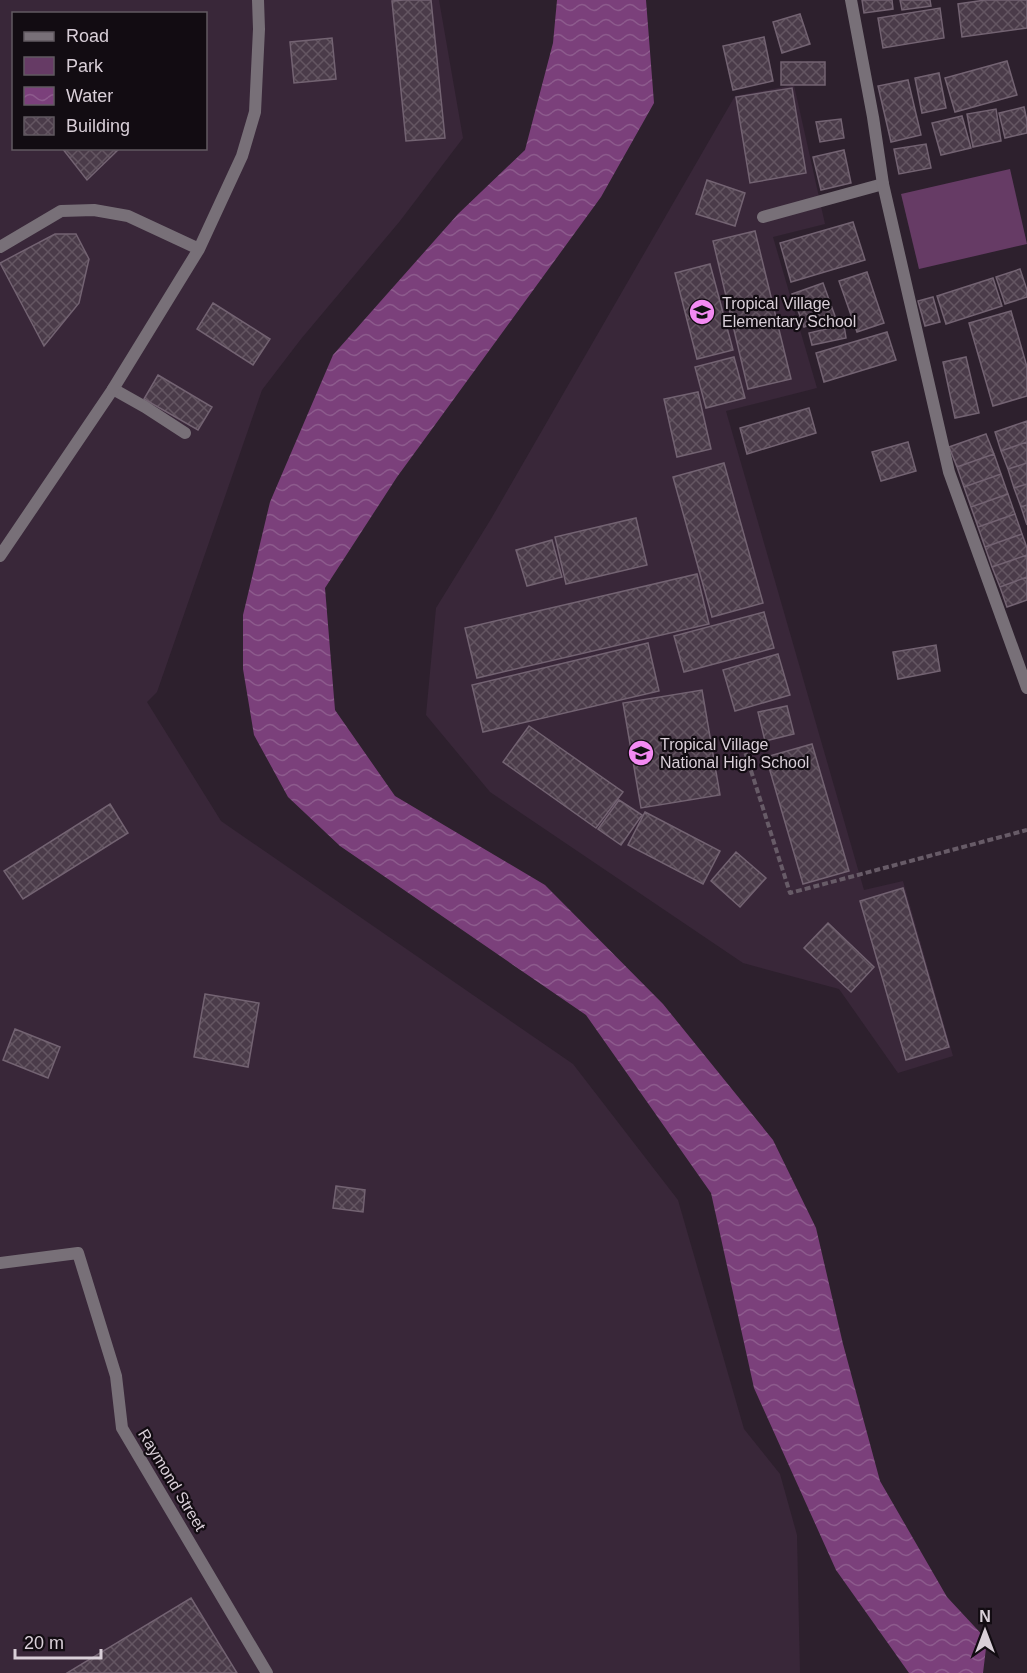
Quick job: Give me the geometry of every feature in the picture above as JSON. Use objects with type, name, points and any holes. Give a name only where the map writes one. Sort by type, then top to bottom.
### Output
[{"type":"street","points":[[0,556],[113,389],[199,249],[242,156],[255,112],[258,0]]},
{"type":"street","points":[[851,0],[883,184],[950,472],[1027,688]]},
{"type":"street","points":[[763,217],[883,184]]},
{"type":"street","points":[[0,247],[61,211],[94,210],[128,216],[199,249]]},
{"type":"street","points":[[113,389],[145,406],[185,433]]},
{"type":"street","name":"Raymond Street","points":[[0,1263],[78,1253],[116,1376],[122,1428],[267,1673]]},
{"type":"path","points":[[740,736],[790,893],[1027,830]]},
{"type":"shaded area","points":[[0,0],[439,0],[463,138],[400,221],[301,339],[262,390],[157,692],[147,702],[221,821],[573,1064],[678,1200],[744,1429],[780,1474],[797,1535],[800,1673],[0,1673]]},
{"type":"shaded area","name":"Tropical Village National High School","points":[[794,85],[825,224],[773,237],[817,388],[726,411],[864,890],[903,881],[953,1056],[898,1073],[839,989],[743,963],[490,792],[426,715],[436,608],[491,519],[735,96]]},
{"type":"green space","points":[[1010,169],[1027,244],[919,269],[901,194]]},
{"type":"water","points":[[557,0],[646,0],[654,103],[601,197],[397,477],[325,588],[335,710],[395,796],[545,885],[663,1004],[773,1140],[816,1228],[843,1344],[880,1481],[947,1597],[987,1640],[983,1673],[909,1673],[836,1570],[754,1388],[711,1193],[586,1015],[340,846],[288,797],[254,735],[243,669],[243,615],[270,502],[333,355],[458,214],[525,150],[553,43]]},
{"type":"building","points":[[431,0],[445,138],[406,141],[392,1]]},
{"type":"building","points":[[862,0],[892,0],[893,9],[864,13]]},
{"type":"building","points":[[900,0],[930,0],[931,6],[902,10]]},
{"type":"building","points":[[985,0],[1027,0],[1027,28],[962,37],[958,4]]},
{"type":"building","points":[[940,8],[944,38],[883,48],[878,18]]},
{"type":"building","points":[[800,14],[810,44],[782,53],[773,22]]},
{"type":"building","points":[[764,37],[773,81],[733,90],[723,46]]},
{"type":"building","points":[[332,38],[336,79],[294,83],[290,42]]},
{"type":"building","points":[[1007,61],[1017,95],[955,112],[945,78]]},
{"type":"building","points":[[781,62],[825,62],[825,85],[781,85]]},
{"type":"building","points":[[939,73],[946,108],[922,113],[915,78]]},
{"type":"building","points":[[908,80],[921,135],[891,142],[878,86]]},
{"type":"building","points":[[792,88],[806,173],[750,183],[736,97]]},
{"type":"building","points":[[1024,107],[1027,133],[1005,138],[999,113]]},
{"type":"building","points":[[996,109],[1001,141],[973,147],[967,114]]},
{"type":"building","points":[[962,116],[971,148],[941,155],[932,123]]},
{"type":"building","points":[[841,119],[844,138],[820,142],[816,122]]},
{"type":"building","points":[[926,144],[931,168],[899,174],[894,149]]},
{"type":"building","points":[[64,150],[118,150],[87,180]]},
{"type":"building","points":[[844,150],[851,183],[821,190],[813,157]]},
{"type":"building","points":[[707,180],[745,193],[735,226],[696,214]]},
{"type":"building","points":[[853,222],[865,260],[791,282],[780,243]]},
{"type":"building","points":[[755,231],[791,379],[748,389],[713,241]]},
{"type":"building","points":[[55,234],[76,234],[89,259],[79,303],[44,346],[0,263]]},
{"type":"building","points":[[710,264],[733,350],[697,359],[675,273]]},
{"type":"building","points":[[1020,269],[1027,297],[1005,304],[996,277]]},
{"type":"building","points":[[867,272],[884,323],[857,332],[839,281]]},
{"type":"building","points":[[993,278],[1002,306],[946,324],[937,296]]},
{"type":"building","points":[[823,283],[835,316],[804,327],[792,294]]},
{"type":"building","points":[[933,297],[940,322],[925,326],[918,301]]},
{"type":"building","points":[[213,303],[270,339],[253,365],[197,329]]},
{"type":"building","points":[[1011,311],[1027,367],[1027,396],[993,406],[969,323]]},
{"type":"building","points":[[844,325],[846,338],[812,345],[809,333]]},
{"type":"building","points":[[887,332],[896,360],[824,382],[816,353]]},
{"type":"building","points":[[734,357],[745,398],[706,408],[695,367]]},
{"type":"building","points":[[966,357],[979,413],[955,418],[943,362]]},
{"type":"building","points":[[158,375],[212,407],[198,430],[144,399]]},
{"type":"building","points":[[698,392],[711,449],[677,457],[664,399]]},
{"type":"building","points":[[809,408],[816,433],[747,454],[740,428]]},
{"type":"building","points":[[1027,421],[1027,442],[1001,451],[995,432]]},
{"type":"building","points":[[986,434],[994,454],[957,467],[949,447]]},
{"type":"building","points":[[908,442],[916,471],[881,481],[872,452]]},
{"type":"building","points":[[1027,442],[1027,463],[1008,469],[1001,451]]},
{"type":"building","points":[[994,454],[1001,474],[964,487],[957,467]]},
{"type":"building","points":[[724,463],[763,603],[712,617],[673,477]]},
{"type":"building","points":[[1027,463],[1027,484],[1014,488],[1008,469]]},
{"type":"building","points":[[1001,474],[1008,494],[971,507],[964,487]]},
{"type":"building","points":[[1027,484],[1027,505],[1021,507],[1014,488]]},
{"type":"building","points":[[1008,494],[1015,514],[978,527],[971,507]]},
{"type":"building","points":[[1027,505],[1027,525],[1021,507]]},
{"type":"building","points":[[1015,514],[1022,534],[985,547],[978,527]]},
{"type":"building","points":[[636,518],[647,565],[566,584],[555,537]]},
{"type":"building","points":[[1022,534],[1027,555],[992,567],[985,547]]},
{"type":"building","points":[[552,540],[562,577],[527,586],[516,550]]},
{"type":"building","points":[[1027,555],[1027,577],[1000,587],[992,567]]},
{"type":"building","points":[[697,574],[709,624],[477,678],[465,628]]},
{"type":"building","points":[[1027,577],[1027,600],[1007,607],[1000,587]]},
{"type":"building","points":[[764,612],[774,648],[684,672],[674,636]]},
{"type":"building","points":[[648,643],[659,691],[483,732],[472,685]]},
{"type":"building","points":[[936,645],[940,671],[898,679],[893,652]]},
{"type":"building","points":[[778,654],[790,695],[735,711],[723,670]]},
{"type":"building","points":[[702,690],[720,795],[641,808],[623,703]]},
{"type":"building","points":[[787,706],[794,734],[765,741],[758,712]]},
{"type":"building","points":[[529,726],[623,792],[596,828],[503,762]]},
{"type":"building","points":[[812,744],[849,871],[803,884],[766,757]]},
{"type":"building","points":[[619,800],[642,815],[621,845],[598,829]]},
{"type":"building","points":[[110,804],[128,833],[23,899],[4,871]]},
{"type":"building","points":[[645,812],[720,851],[703,884],[628,845]]},
{"type":"building","points":[[736,852],[766,878],[740,907],[711,881]]},
{"type":"building","points":[[903,888],[949,1047],[906,1060],[860,901]]},
{"type":"building","points":[[828,923],[874,967],[851,992],[804,948]]},
{"type":"building","points":[[205,994],[259,1003],[248,1067],[194,1057]]},
{"type":"building","points":[[15,1029],[60,1047],[48,1078],[3,1060]]},
{"type":"building","points":[[336,1186],[365,1190],[363,1212],[333,1208]]},
{"type":"building","points":[[191,1598],[237,1673],[67,1673]]},
{"type":"place","name":"Tropical Village Elementary School","points":[[702,312]]},
{"type":"place","name":"Tropical Village National High School","points":[[641,753]]}]
